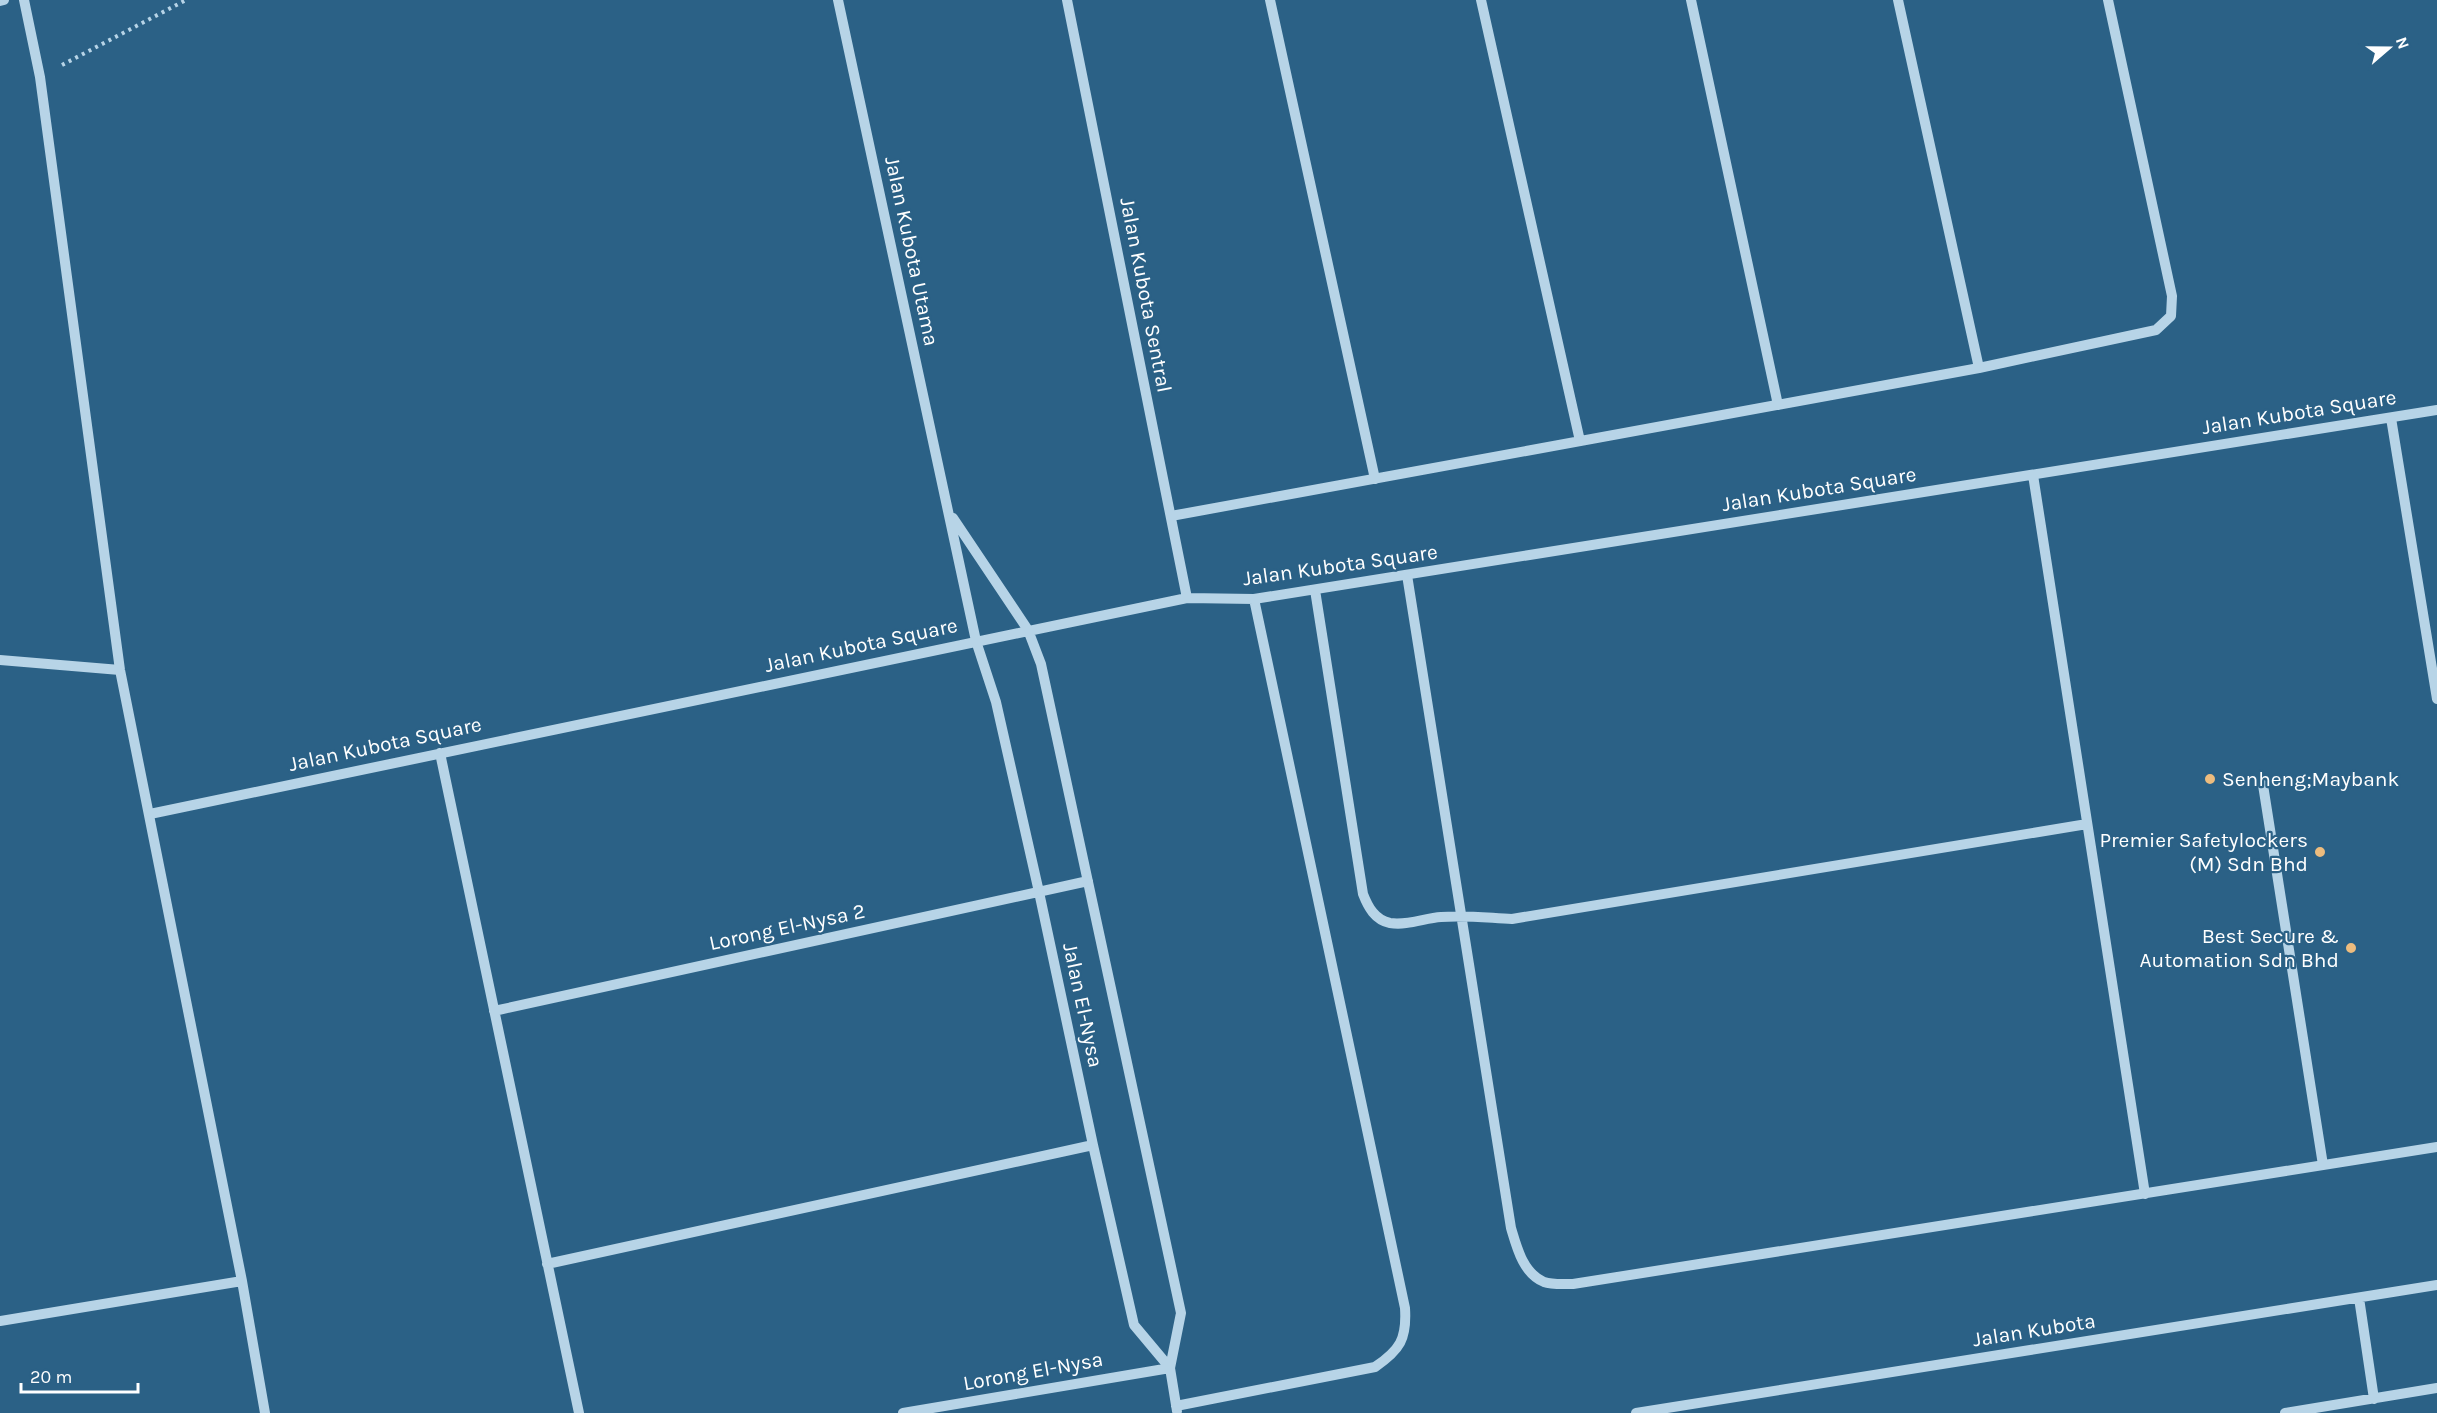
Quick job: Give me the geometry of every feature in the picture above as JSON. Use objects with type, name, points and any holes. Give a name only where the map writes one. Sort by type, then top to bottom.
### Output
[{"type":"street","points":[[24,0],[40,77],[120,670],[242,1281],[265,1413]]},
{"type":"street","name":"Jalan Kubota Utama","points":[[838,0],[976,640]]},
{"type":"street","name":"Jalan Kubota Sentral","points":[[1067,0],[1187,597]]},
{"type":"street","points":[[1270,0],[1375,479]]},
{"type":"street","points":[[1481,0],[1580,441]]},
{"type":"street","points":[[1691,0],[1778,405]]},
{"type":"street","points":[[1898,0],[1979,368]]},
{"type":"street","points":[[1171,516],[1979,368],[2156,330],[2171,316],[2172,296],[2108,0]]},
{"type":"street","name":"Jalan Kubota Square","points":[[150,814],[1187,597],[1254,599],[1315,590],[2437,410]]},
{"type":"street","points":[[2391,418],[2437,699]]},
{"type":"street","points":[[2033,475],[2145,1194]]},
{"type":"street","name":"Jalan Kubota Utama","points":[[948,510],[1028,630]]},
{"type":"street","points":[[1407,575],[1511,1227],[1517,1250],[1529,1271],[1545,1283],[1572,1284],[2437,1148]]},
{"type":"street","points":[[1315,590],[1362,894],[1368,908],[1376,916],[1389,923],[1440,917],[1512,919],[2087,824]]},
{"type":"street","points":[[1176,1410],[1375,1367],[1390,1357],[1402,1343],[1406,1325],[1405,1308],[1254,599]]},
{"type":"street","name":"Jalan El-Nysa","points":[[1028,630],[1041,664],[1181,1313],[1170,1368],[1176,1410]]},
{"type":"street","name":"Jalan El-Nysa","points":[[976,640],[996,702],[1039,891],[1092,1145],[1134,1325],[1170,1368]]},
{"type":"street","points":[[0,660],[120,670]]},
{"type":"street","points":[[440,753],[579,1413]]},
{"type":"street","points":[[2263,786],[2323,1165]]},
{"type":"street","name":"Lorong El-Nysa 2","points":[[495,1011],[1088,881]]},
{"type":"street","points":[[548,1264],[1092,1145]]},
{"type":"street","points":[[0,1321],[242,1281]]},
{"type":"street","name":"Jalan Kubota","points":[[1636,1413],[1700,1408],[2437,1285]]},
{"type":"street","points":[[2359,1298],[2374,1399]]},
{"type":"street","name":"Lorong El-Nysa","points":[[903,1413],[1170,1368]]},
{"type":"street","points":[[2285,1413],[2437,1388]]},
{"type":"path","points":[[40,77],[186,0]]},
{"type":"place","name":"Senheng;Maybank","points":[[2210,779]]},
{"type":"place","name":"Premier Safetylockers (M) Sdn Bhd","points":[[2320,852]]},
{"type":"place","name":"Best Secure & Automation Sdn Bhd","points":[[2351,948]]}]
